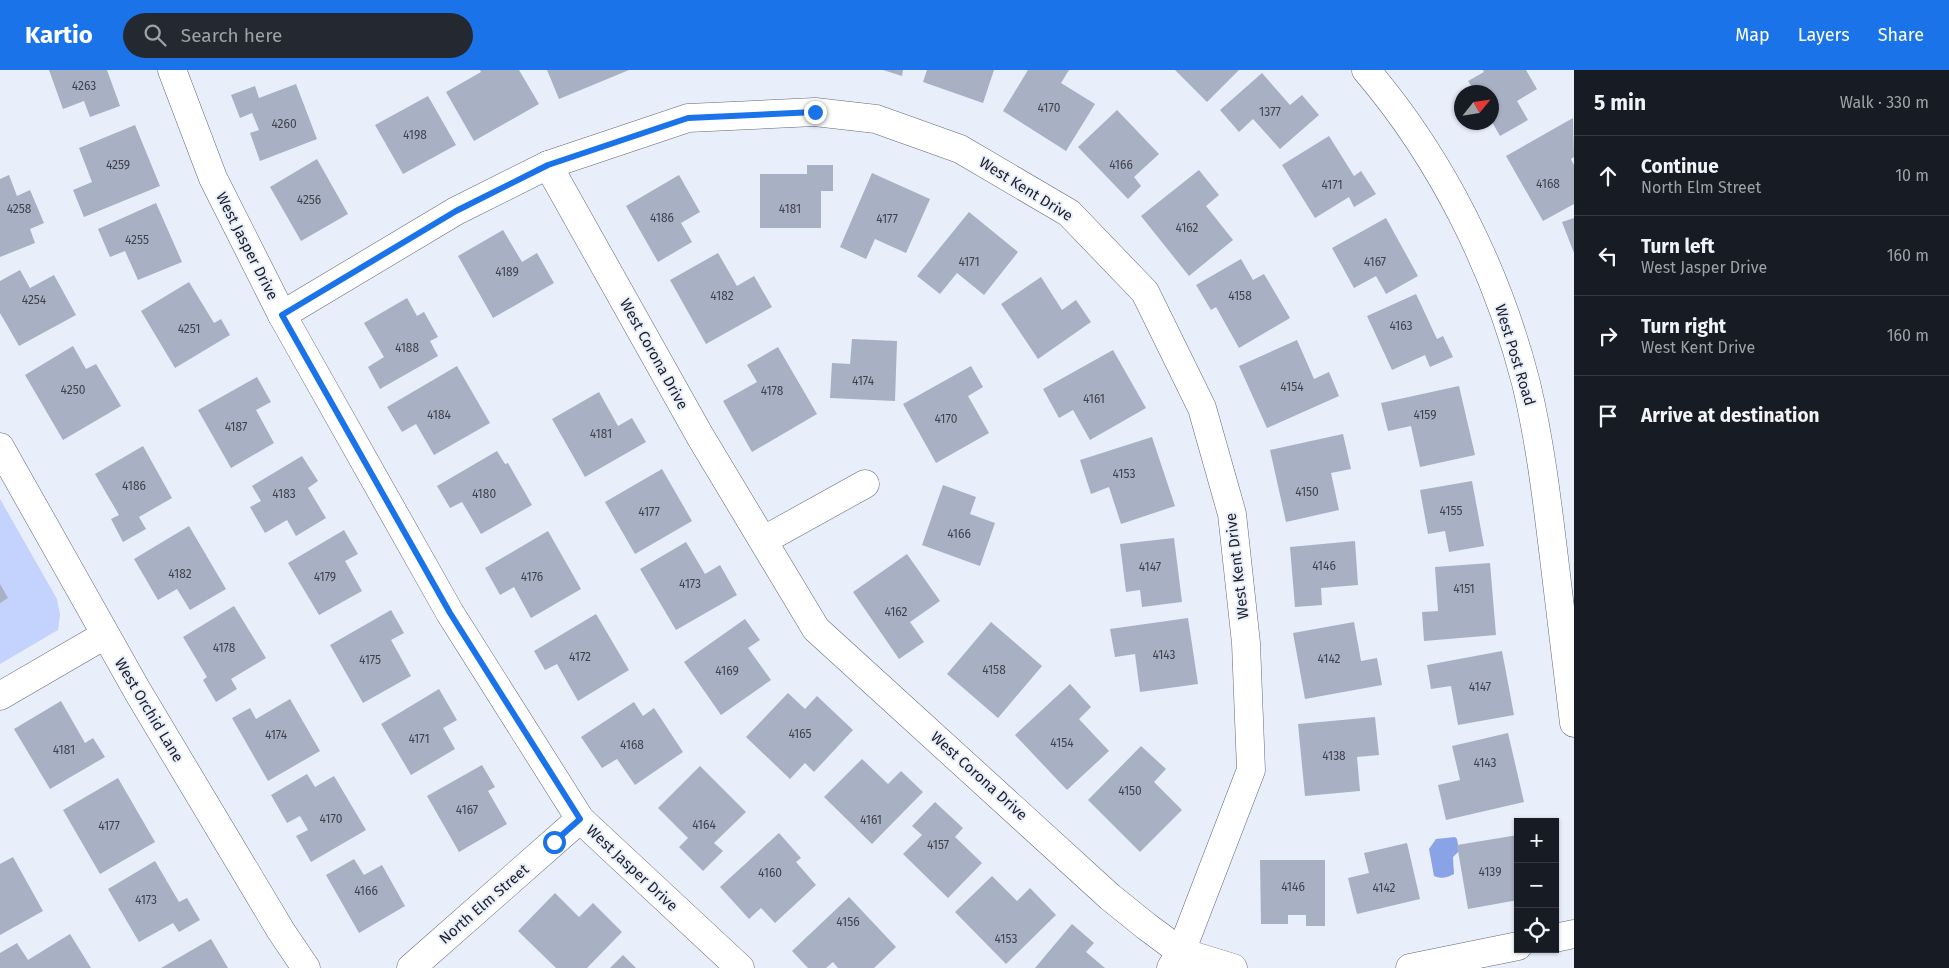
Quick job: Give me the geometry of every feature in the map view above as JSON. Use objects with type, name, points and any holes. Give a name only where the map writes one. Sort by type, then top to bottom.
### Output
[{"type":"street","name":"West Jasper Drive","points":[[172,70],[213,178],[282,315],[450,613],[580,819],[740,968]]},
{"type":"street","name":"West Post Road","points":[[1377,74],[1421,143],[1461,212],[1494,288],[1526,382],[1540,456],[1570,660],[1574,723]]},
{"type":"street","name":"West Kent Drive","points":[[282,315],[456,211],[548,165],[688,118],[815,112],[876,120],[960,149],[1069,213],[1145,292],[1202,408],[1232,514],[1246,643],[1251,770],[1176,960]]},
{"type":"street","name":"West Corona Drive","points":[[548,165],[700,436],[816,629],[1110,897],[1146,926],[1176,960],[1233,968]]},
{"type":"street","name":"West Orchid Lane","points":[[0,447],[104,635],[281,930],[306,968]]},
{"type":"street","points":[[764,540],[865,484]]},
{"type":"street","points":[[0,696],[104,635]]},
{"type":"street","name":"North Elm Street","points":[[411,968],[580,819]]},
{"type":"street","points":[[1559,937],[1574,934]]},
{"type":"street","points":[[1410,968],[1514,947]]},
{"type":"shaded area","points":[[0,499],[57,599],[60,615],[58,630],[0,664]]},
{"type":"shaded area","points":[[1455,837],[1459,851],[1453,857],[1454,874],[1444,878],[1434,876],[1429,849],[1436,839]]},
{"type":"building","points":[[49,70],[107,70],[120,106],[90,117],[84,101],[63,109]]},
{"type":"building","points":[[480,70],[519,70],[539,104],[474,141],[446,92],[481,72]]},
{"type":"building","points":[[547,70],[629,70],[559,99]]},
{"type":"building","points":[[883,70],[903,70],[902,76]]},
{"type":"building","points":[[927,70],[994,70],[983,103],[923,82]]},
{"type":"building","points":[[1028,70],[1069,70],[1061,83],[1095,104],[1066,151],[1003,111]]},
{"type":"building","points":[[1175,70],[1239,70],[1207,102]]},
{"type":"building","points":[[1483,70],[1526,70],[1537,89],[1517,101],[1528,120],[1500,136],[1497,130],[1499,130],[1499,85],[1471,85],[1468,81],[1484,72]]},
{"type":"building","points":[[1262,73],[1290,105],[1302,95],[1319,115],[1280,149],[1253,119],[1239,132],[1220,110]]},
{"type":"building","points":[[296,84],[317,139],[260,161],[250,133],[259,130],[252,113],[240,118],[231,95],[255,86],[259,98]]},
{"type":"building","points":[[428,96],[456,145],[403,174],[375,125]]},
{"type":"building","points":[[1117,110],[1159,154],[1134,177],[1141,186],[1128,199],[1078,147]]},
{"type":"building","points":[[1573,118],[1574,157],[1571,159],[1574,165],[1574,204],[1543,221],[1506,156]]},
{"type":"building","points":[[135,125],[160,186],[84,217],[73,190],[92,182],[79,148]]},
{"type":"building","points":[[1329,136],[1354,176],[1361,171],[1376,194],[1354,207],[1349,197],[1315,218],[1282,165]]},
{"type":"building","points":[[317,159],[348,214],[301,241],[270,187]]},
{"type":"building","points":[[807,165],[833,165],[833,191],[821,191],[821,228],[760,228],[760,174],[807,174]]},
{"type":"building","points":[[1199,170],[1219,195],[1206,206],[1233,240],[1189,276],[1141,216]]},
{"type":"building","points":[[872,173],[930,199],[906,253],[875,239],[866,259],[840,247]]},
{"type":"building","points":[[9,175],[17,196],[30,190],[44,223],[30,229],[35,243],[0,257],[0,179]]},
{"type":"building","points":[[679,175],[700,212],[681,223],[692,242],[658,262],[626,206]]},
{"type":"building","points":[[156,203],[182,262],[138,280],[125,251],[110,257],[98,229]]},
{"type":"building","points":[[969,212],[1018,252],[984,295],[957,273],[940,294],[917,276]]},
{"type":"building","points":[[1386,218],[1418,276],[1386,294],[1376,276],[1354,288],[1332,248]]},
{"type":"building","points":[[1574,218],[1574,253],[1562,222]]},
{"type":"building","points":[[503,230],[522,262],[537,253],[554,283],[493,318],[458,256]]},
{"type":"building","points":[[718,253],[737,286],[754,276],[772,307],[706,344],[670,280]]},
{"type":"building","points":[[1241,259],[1253,280],[1264,274],[1290,318],[1239,348],[1216,307],[1211,310],[1196,285]]},
{"type":"building","points":[[20,270],[30,288],[54,275],[76,315],[19,346],[0,313],[0,281]]},
{"type":"building","points":[[1041,277],[1062,310],[1076,300],[1091,322],[1038,359],[1001,304]]},
{"type":"building","points":[[189,282],[214,323],[221,319],[230,335],[175,368],[141,311]]},
{"type":"building","points":[[1416,294],[1437,339],[1443,336],[1453,357],[1430,367],[1425,355],[1392,370],[1367,316]]},
{"type":"building","points":[[407,298],[417,316],[424,312],[438,337],[430,341],[438,356],[380,389],[368,367],[384,357],[364,323]]},
{"type":"building","points":[[852,339],[897,341],[895,401],[830,398],[832,363],[850,364]]},
{"type":"building","points":[[1297,340],[1314,379],[1329,372],[1339,396],[1267,428],[1239,366]]},
{"type":"building","points":[[73,346],[86,369],[96,364],[121,406],[63,440],[25,375]]},
{"type":"building","points":[[778,347],[817,414],[752,452],[723,401],[757,382],[747,365]]},
{"type":"building","points":[[1113,350],[1146,408],[1090,440],[1073,410],[1059,418],[1043,389]]},
{"type":"building","points":[[457,366],[490,423],[434,455],[416,424],[402,432],[387,407]]},
{"type":"building","points":[[971,366],[983,387],[968,396],[989,433],[936,463],[903,404]]},
{"type":"building","points":[[257,377],[271,402],[256,410],[274,443],[231,468],[198,410]]},
{"type":"building","points":[[1459,386],[1475,455],[1420,467],[1411,426],[1388,431],[1381,403]]},
{"type":"building","points":[[599,392],[618,426],[632,418],[646,442],[585,477],[552,419]]},
{"type":"building","points":[[1343,434],[1351,469],[1331,473],[1339,510],[1286,522],[1270,450]]},
{"type":"building","points":[[1152,437],[1175,506],[1121,524],[1109,487],[1091,494],[1080,460]]},
{"type":"building","points":[[143,446],[172,498],[139,517],[146,529],[123,542],[111,519],[119,515],[95,474]]},
{"type":"building","points":[[497,451],[505,464],[508,463],[532,505],[481,534],[462,502],[450,508],[437,486]]},
{"type":"building","points":[[302,456],[318,481],[308,488],[326,518],[296,536],[287,520],[265,533],[250,507],[261,501],[252,486]]},
{"type":"building","points":[[662,469],[692,521],[635,554],[605,502]]},
{"type":"building","points":[[1472,481],[1484,546],[1449,552],[1445,531],[1428,534],[1420,490]]},
{"type":"building","points":[[943,485],[976,497],[970,514],[995,523],[980,566],[922,545]]},
{"type":"building","points":[[189,526],[226,589],[190,610],[177,589],[158,600],[134,559]]},
{"type":"building","points":[[344,530],[358,554],[345,561],[362,591],[319,615],[288,563]]},
{"type":"building","points":[[548,531],[581,589],[531,618],[514,587],[500,595],[485,568]]},
{"type":"building","points":[[1174,538],[1182,602],[1142,607],[1140,590],[1126,592],[1120,544]]},
{"type":"building","points":[[1355,541],[1358,585],[1321,588],[1322,605],[1295,607],[1290,547]]},
{"type":"building","points":[[686,542],[705,574],[720,565],[737,595],[676,630],[640,569]]},
{"type":"building","points":[[907,554],[940,601],[910,622],[924,642],[899,659],[853,592]]},
{"type":"building","points":[[1490,563],[1496,635],[1424,641],[1422,612],[1438,611],[1435,567]]},
{"type":"building","points":[[0,584],[8,598],[0,603]]},
{"type":"building","points":[[234,606],[266,658],[231,679],[237,689],[216,702],[203,680],[207,677],[183,637]]},
{"type":"building","points":[[391,610],[404,633],[391,640],[411,676],[363,703],[330,645]]},
{"type":"building","points":[[596,614],[629,670],[578,701],[557,664],[545,670],[534,651]]},
{"type":"building","points":[[1188,618],[1198,684],[1140,692],[1135,654],[1115,657],[1110,629]]},
{"type":"building","points":[[745,619],[760,640],[748,648],[771,680],[721,715],[684,662]]},
{"type":"building","points":[[991,622],[1042,666],[998,718],[947,674]]},
{"type":"building","points":[[1354,622],[1361,661],[1377,658],[1382,685],[1305,699],[1293,633]]},
{"type":"building","points":[[1502,651],[1514,715],[1458,725],[1451,686],[1431,689],[1427,665]]},
{"type":"building","points":[[1070,684],[1091,707],[1079,719],[1109,751],[1067,790],[1015,735]]},
{"type":"building","points":[[439,689],[457,720],[443,728],[455,749],[411,775],[381,724]]},
{"type":"building","points":[[788,693],[805,709],[817,696],[853,730],[814,772],[805,763],[790,779],[746,737]]},
{"type":"building","points":[[290,699],[320,751],[268,781],[232,718],[250,708],[256,719]]},
{"type":"building","points":[[61,701],[85,743],[93,738],[105,757],[50,789],[14,729]]},
{"type":"building","points":[[634,702],[643,716],[654,708],[683,752],[635,785],[617,759],[602,768],[581,737]]},
{"type":"building","points":[[1375,717],[1379,755],[1357,757],[1360,791],[1305,796],[1298,724]]},
{"type":"building","points":[[1508,733],[1524,802],[1446,820],[1438,785],[1460,780],[1452,746]]},
{"type":"building","points":[[1141,746],[1166,769],[1154,782],[1182,810],[1140,852],[1088,800]]},
{"type":"building","points":[[862,759],[888,784],[901,771],[923,792],[872,844],[824,797]]},
{"type":"building","points":[[482,765],[495,787],[488,791],[507,824],[459,852],[427,796]]},
{"type":"building","points":[[700,766],[746,812],[714,843],[723,851],[703,871],[679,847],[688,838],[658,808]]},
{"type":"building","points":[[307,774],[315,787],[334,776],[366,830],[311,862],[296,836],[308,830],[300,816],[287,823],[271,795]]},
{"type":"building","points":[[118,778],[155,842],[100,874],[63,810]]},
{"type":"building","points":[[935,802],[963,828],[955,837],[982,863],[948,898],[903,854],[922,835],[912,826]]},
{"type":"building","points":[[779,833],[801,858],[796,862],[816,885],[775,923],[761,908],[749,919],[720,887]]},
{"type":"building","points":[[1514,836],[1514,901],[1468,909],[1457,845]]},
{"type":"building","points":[[1407,843],[1420,899],[1357,914],[1348,878],[1369,873],[1364,853]]},
{"type":"building","points":[[13,857],[43,911],[0,935],[0,864]]},
{"type":"building","points":[[354,859],[364,875],[382,865],[405,906],[359,933],[326,875]]},
{"type":"building","points":[[1260,860],[1325,860],[1325,926],[1306,926],[1306,915],[1288,915],[1288,924],[1261,924]]},
{"type":"building","points":[[155,861],[179,902],[187,898],[200,920],[179,932],[173,923],[139,942],[108,889]]},
{"type":"building","points":[[992,876],[1017,901],[1030,888],[1056,915],[1006,964],[955,912]]},
{"type":"building","points":[[555,893],[579,917],[593,903],[622,932],[587,968],[556,968],[518,931]]},
{"type":"building","points":[[849,897],[896,947],[874,968],[838,968],[833,962],[826,968],[808,968],[792,951]]},
{"type":"building","points":[[1072,924],[1094,943],[1086,952],[1105,968],[1035,968]]},
{"type":"building","points":[[70,934],[91,968],[0,968],[0,953],[17,943],[28,960]]},
{"type":"building","points":[[211,939],[228,968],[161,968]]},
{"type":"building","points":[[623,955],[636,968],[610,968]]},
{"type":"route","points":[[554,842],[580,819],[450,613],[282,315],[456,211],[548,165],[688,118],[815,112]]}]
